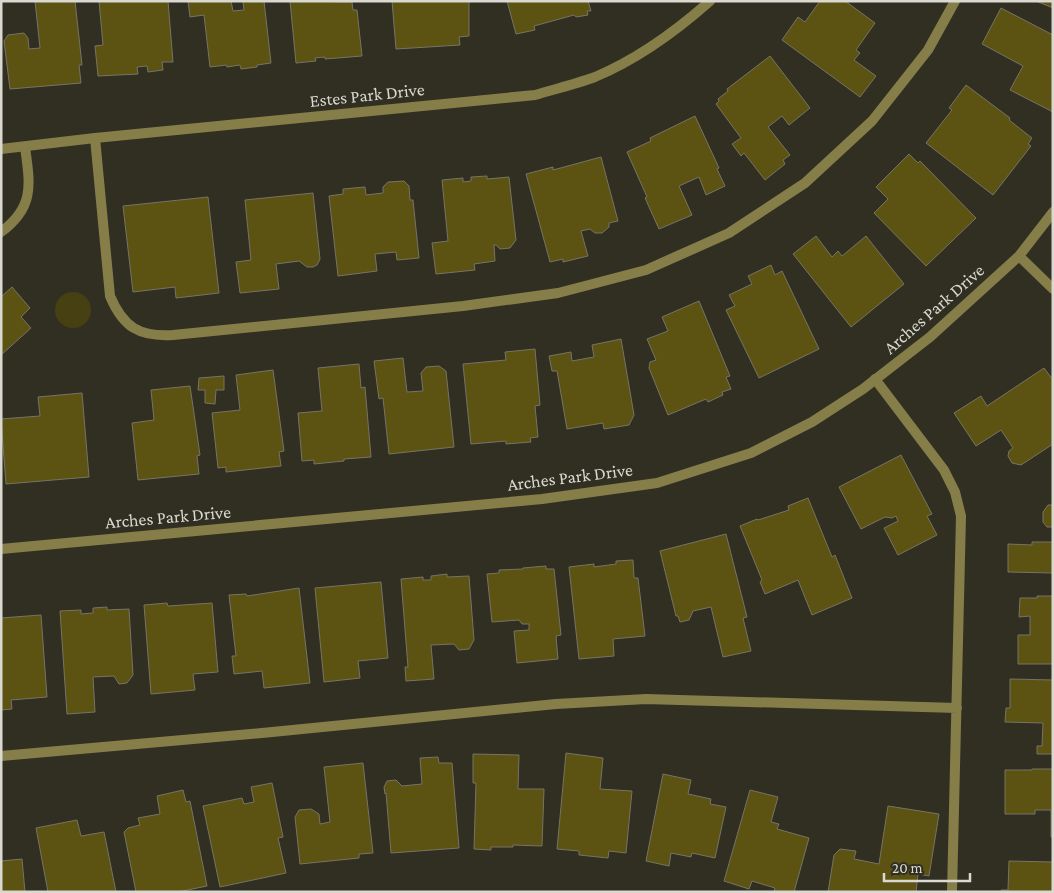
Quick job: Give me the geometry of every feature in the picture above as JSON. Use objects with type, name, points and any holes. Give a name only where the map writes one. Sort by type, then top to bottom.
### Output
[{"type":"street","name":"Estes Park Drive","points":[[1,149],[535,95],[594,77],[642,54],[680,28],[710,1]]},
{"type":"street","points":[[95,138],[110,296],[116,311],[127,323],[141,332],[156,336],[183,334],[463,306],[558,293],[646,270],[680,255],[729,233],[805,183],[872,121],[928,50],[955,1]]},
{"type":"street","points":[[1,232],[14,223],[24,206],[29,188],[25,146]]},
{"type":"street","name":"Arches Park Drive","points":[[1,549],[542,499],[657,483],[751,453],[812,422],[875,380],[930,337],[1019,256],[1053,212]]},
{"type":"street","points":[[1019,256],[1053,289]]},
{"type":"street","points":[[875,380],[944,470],[955,492],[961,516],[952,892]]},
{"type":"street","points":[[1,756],[556,704],[646,699],[957,708]]},
{"type":"shaded area","points":[[73,292],[80,293],[86,297],[90,303],[90,317],[86,323],[80,327],[73,328],[66,327],[60,323],[56,317],[55,310],[56,303],[60,297],[66,293]]},
{"type":"building","points":[[35,1],[75,1],[82,65],[79,65],[81,83],[10,89],[4,41],[8,35],[24,33],[28,38],[29,49],[40,48]]},
{"type":"building","points":[[99,1],[168,1],[173,62],[162,62],[163,70],[148,72],[147,66],[137,67],[138,74],[98,76],[95,46],[103,45]]},
{"type":"building","points":[[188,1],[231,1],[233,11],[244,10],[243,1],[264,1],[271,63],[241,69],[240,65],[210,67],[204,15],[190,17]]},
{"type":"building","points":[[290,1],[352,2],[353,10],[357,10],[362,56],[315,58],[316,61],[296,63]]},
{"type":"building","points":[[392,1],[469,1],[469,36],[459,37],[460,45],[396,49]]},
{"type":"building","points":[[507,1],[588,1],[591,11],[587,11],[588,15],[576,17],[574,15],[534,26],[535,30],[516,34]]},
{"type":"building","points":[[820,1],[845,1],[875,23],[856,50],[860,53],[854,60],[876,76],[860,97],[782,40],[798,17],[805,22]]},
{"type":"building","points":[[1036,1],[1053,1],[1053,8]]},
{"type":"building","points":[[1001,8],[1053,35],[1053,112],[1010,90],[1023,66],[982,44]]},
{"type":"building","points":[[770,56],[810,108],[789,125],[782,116],[768,127],[790,155],[783,160],[785,164],[765,180],[744,153],[741,156],[732,144],[741,138],[716,104],[719,101],[718,99],[728,91],[727,89]]},
{"type":"building","points":[[966,85],[1010,118],[1009,120],[1032,138],[1028,144],[1031,146],[993,195],[926,143],[952,110],[949,108]]},
{"type":"building","points":[[695,116],[719,168],[717,169],[725,186],[706,195],[699,177],[679,186],[692,215],[659,229],[627,152],[651,141],[650,138]]},
{"type":"building","points":[[909,154],[918,163],[920,161],[976,218],[926,266],[874,213],[888,199],[876,187]]},
{"type":"building","points":[[601,157],[618,221],[609,223],[609,227],[602,233],[595,233],[590,229],[581,231],[588,256],[563,262],[563,259],[550,262],[526,174],[553,167],[553,170]]},
{"type":"building","points":[[487,176],[487,179],[509,177],[516,240],[510,248],[500,249],[494,245],[495,261],[474,264],[475,270],[436,274],[432,243],[448,241],[442,180],[463,178],[463,182],[471,181],[471,177]]},
{"type":"building","points":[[404,181],[409,186],[410,200],[413,200],[419,258],[397,260],[396,252],[375,254],[377,271],[338,276],[329,196],[343,194],[343,189],[365,187],[366,195],[383,193],[383,187],[388,182]]},
{"type":"building","points":[[313,193],[320,259],[317,265],[307,267],[299,261],[276,264],[279,289],[240,293],[236,262],[251,260],[245,200]]},
{"type":"building","points":[[208,197],[219,293],[176,298],[175,287],[133,292],[123,206]]},
{"type":"building","points":[[816,236],[832,257],[838,251],[842,256],[866,236],[904,284],[851,327],[793,254]]},
{"type":"building","points":[[771,265],[775,275],[782,271],[819,349],[759,378],[726,310],[735,306],[729,295],[752,284],[748,276]]},
{"type":"building","points":[[12,287],[30,308],[21,317],[31,328],[1,355],[1,297]]},
{"type":"building","points":[[699,301],[730,376],[726,377],[731,389],[722,392],[723,395],[708,402],[706,399],[668,415],[649,368],[650,362],[656,360],[647,339],[668,331],[662,317]]},
{"type":"building","points":[[621,339],[634,415],[629,425],[604,429],[603,423],[567,429],[557,371],[552,371],[549,356],[571,352],[572,361],[594,357],[592,345]]},
{"type":"building","points":[[535,349],[540,405],[535,406],[538,437],[530,438],[531,442],[506,444],[506,441],[471,444],[463,364],[506,360],[505,352]]},
{"type":"building","points":[[403,358],[407,392],[423,391],[421,373],[426,367],[439,366],[446,371],[454,447],[389,454],[383,398],[379,399],[374,361]]},
{"type":"building","points":[[359,364],[361,388],[365,387],[371,457],[314,464],[314,460],[302,461],[298,413],[322,411],[318,368]]},
{"type":"building","points":[[1044,368],[1053,380],[1053,444],[1021,465],[1012,463],[1008,456],[1009,451],[1013,448],[1001,430],[976,446],[954,413],[981,396],[987,406]]},
{"type":"building","points":[[273,370],[284,451],[279,452],[281,466],[226,472],[226,467],[218,468],[212,413],[240,410],[236,375]]},
{"type":"building","points":[[224,376],[224,390],[216,390],[215,404],[205,403],[205,390],[198,390],[199,378]]},
{"type":"building","points":[[190,386],[200,455],[197,456],[199,474],[138,480],[132,423],[154,420],[151,390]]},
{"type":"building","points":[[82,393],[89,477],[6,484],[1,419],[40,416],[38,397]]},
{"type":"building","points":[[901,455],[932,514],[927,516],[937,535],[898,555],[884,528],[898,521],[896,516],[892,518],[885,517],[861,529],[839,487]]},
{"type":"building","points":[[808,498],[832,557],[835,555],[852,598],[812,615],[798,580],[765,594],[760,582],[762,580],[740,526],[789,510],[788,506]]},
{"type":"building","points":[[1048,505],[1053,505],[1053,527],[1047,527],[1043,522],[1043,512]]},
{"type":"building","points":[[726,534],[747,617],[743,618],[751,651],[723,657],[711,607],[693,611],[689,620],[680,622],[678,616],[676,616],[660,551]]},
{"type":"building","points":[[1032,542],[1053,542],[1053,573],[1008,572],[1008,544],[1032,545]]},
{"type":"building","points":[[633,560],[634,578],[638,578],[645,636],[613,639],[614,656],[579,659],[569,567],[594,564],[594,567],[616,564],[616,561]]},
{"type":"building","points":[[546,566],[546,569],[554,569],[561,635],[556,636],[558,659],[517,663],[514,631],[529,630],[529,624],[522,624],[519,620],[492,622],[487,574],[499,573],[499,570]]},
{"type":"building","points":[[447,574],[447,577],[469,576],[474,640],[469,649],[459,650],[454,644],[431,645],[434,679],[406,681],[405,667],[408,667],[401,579],[423,577],[423,580],[431,580],[431,576]]},
{"type":"building","points":[[381,582],[388,658],[358,661],[360,678],[324,682],[315,588]]},
{"type":"building","points":[[299,588],[310,683],[264,688],[262,671],[234,674],[232,656],[236,656],[229,595],[246,594],[247,596]]},
{"type":"building","points":[[1037,596],[1053,596],[1053,664],[1018,664],[1018,635],[1030,635],[1030,616],[1019,617],[1020,598],[1037,598]]},
{"type":"building","points":[[167,603],[168,606],[212,603],[218,672],[193,674],[195,690],[151,694],[144,605]]},
{"type":"building","points":[[107,607],[107,610],[129,609],[133,675],[127,683],[119,684],[114,676],[93,677],[95,712],[67,714],[60,611],[81,610],[81,614],[93,613],[93,608]]},
{"type":"building","points":[[41,615],[47,697],[11,700],[12,709],[1,710],[1,618]]},
{"type":"building","points":[[1010,679],[1053,680],[1053,754],[1037,754],[1037,746],[1042,746],[1043,723],[1005,722],[1006,708],[1010,708]]},
{"type":"building","points":[[566,753],[603,758],[600,789],[632,791],[626,853],[609,851],[608,858],[579,855],[579,851],[557,849]]},
{"type":"building","points":[[473,754],[519,755],[518,789],[544,789],[542,846],[513,845],[513,847],[491,847],[491,850],[474,849],[476,783],[473,783]]},
{"type":"building","points":[[438,757],[439,763],[452,763],[459,848],[391,853],[384,787],[387,781],[396,780],[402,786],[422,784],[420,758]]},
{"type":"building","points":[[363,763],[373,853],[359,854],[359,858],[300,864],[295,817],[299,810],[311,809],[319,814],[320,824],[330,822],[324,767]]},
{"type":"building","points":[[1053,769],[1053,837],[1051,837],[1051,810],[1035,810],[1035,814],[1005,814],[1005,770]]},
{"type":"building","points":[[663,774],[691,780],[688,794],[711,799],[710,804],[726,807],[715,858],[692,853],[691,857],[671,853],[669,866],[646,861]]},
{"type":"building","points":[[272,783],[283,837],[278,838],[286,873],[220,887],[203,806],[242,798],[244,804],[254,802],[251,787]]},
{"type":"building","points":[[183,790],[186,802],[190,801],[207,886],[178,892],[136,892],[124,832],[128,828],[140,825],[138,818],[160,814],[157,796]]},
{"type":"building","points":[[750,790],[778,797],[771,822],[779,824],[777,829],[809,838],[794,892],[774,892],[775,888],[752,881],[749,889],[724,881]]},
{"type":"building","points":[[888,806],[939,814],[929,876],[918,874],[916,892],[828,892],[834,855],[840,849],[856,851],[854,859],[879,864]]},
{"type":"building","points":[[77,820],[81,836],[104,832],[116,892],[48,892],[36,828]]},
{"type":"building","points":[[22,859],[25,892],[1,892],[1,861]]},
{"type":"building","points":[[1009,861],[1053,862],[1053,892],[1001,892],[1001,890],[1008,890]]}]
